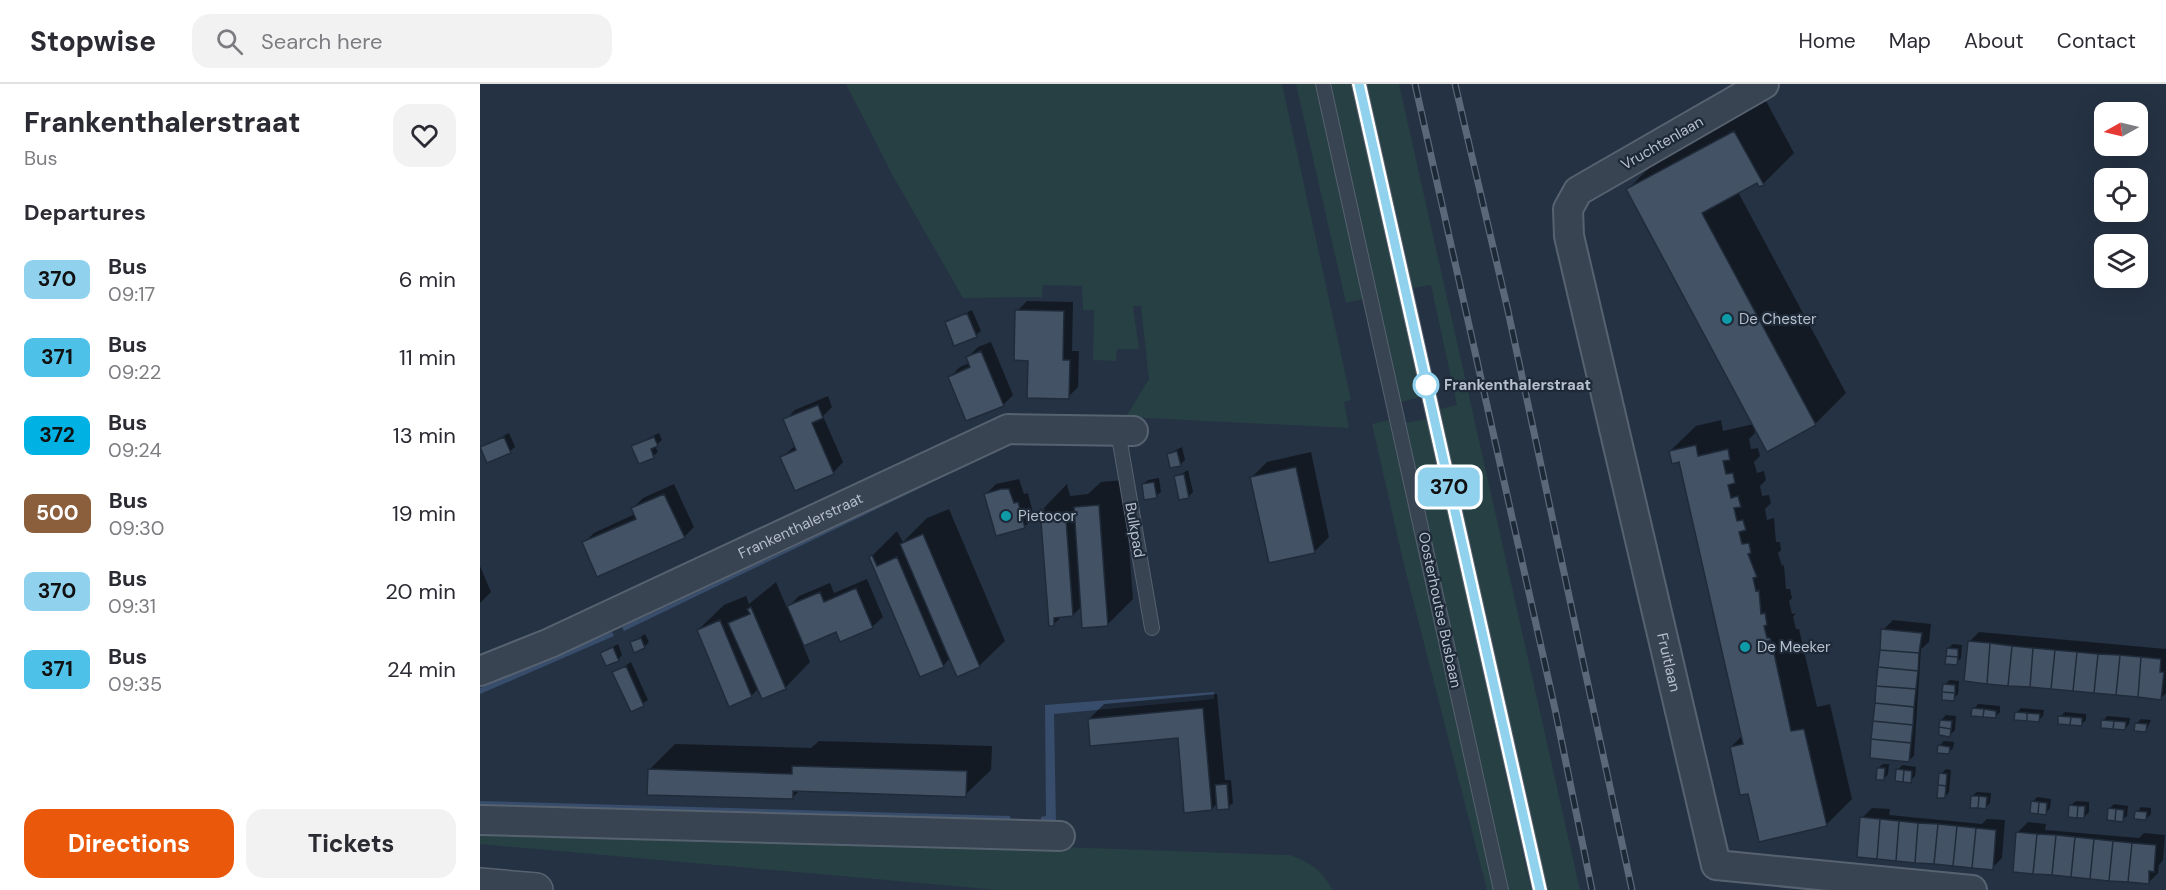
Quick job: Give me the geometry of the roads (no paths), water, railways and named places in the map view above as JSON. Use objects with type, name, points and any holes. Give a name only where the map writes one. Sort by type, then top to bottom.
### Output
[{"type":"street","name":"Vruchtenlaan","points":[[1568,209],[1578,191],[1764,84]]},
{"type":"street","name":"Fruitlaan","points":[[1568,209],[1569,236],[1716,864],[1972,890]]},
{"type":"street","name":"Frankenthalerstraat","points":[[480,671],[550,643],[1008,429],[1125,431]]},
{"type":"street","points":[[480,820],[1060,836]]},
{"type":"street","points":[[480,885],[536,890]]},
{"type":"lane","name":"Oosterhoutse Busbaan","points":[[1323,84],[1501,890]]},
{"type":"lane","points":[[1359,84],[1540,890]]},
{"type":"lane","name":"Bulkpad","points":[[1125,431],[1152,628]]},
{"type":"water","points":[[943,477],[624,631],[622,627]]},
{"type":"water","points":[[612,632],[614,636],[480,694],[480,688]]},
{"type":"water","points":[[1214,692],[1214,699],[1054,714],[1056,826],[1041,827],[1041,817],[1046,816],[1045,705]]},
{"type":"water","points":[[480,801],[1010,816],[1011,826],[480,807]]},
{"type":"railway","points":[[1415,84],[1555,709],[1592,890]]},
{"type":"railway","points":[[1455,84],[1508,311],[1632,890]]},
{"type":"place","name":"De Chester","points":[[1727,319]]},
{"type":"place","name":"Frankenthalerstraat","points":[[1426,385]]},
{"type":"place","name":"Pietocor","points":[[1006,516]]},
{"type":"place","name":"De Meeker","points":[[1745,647]]}]
